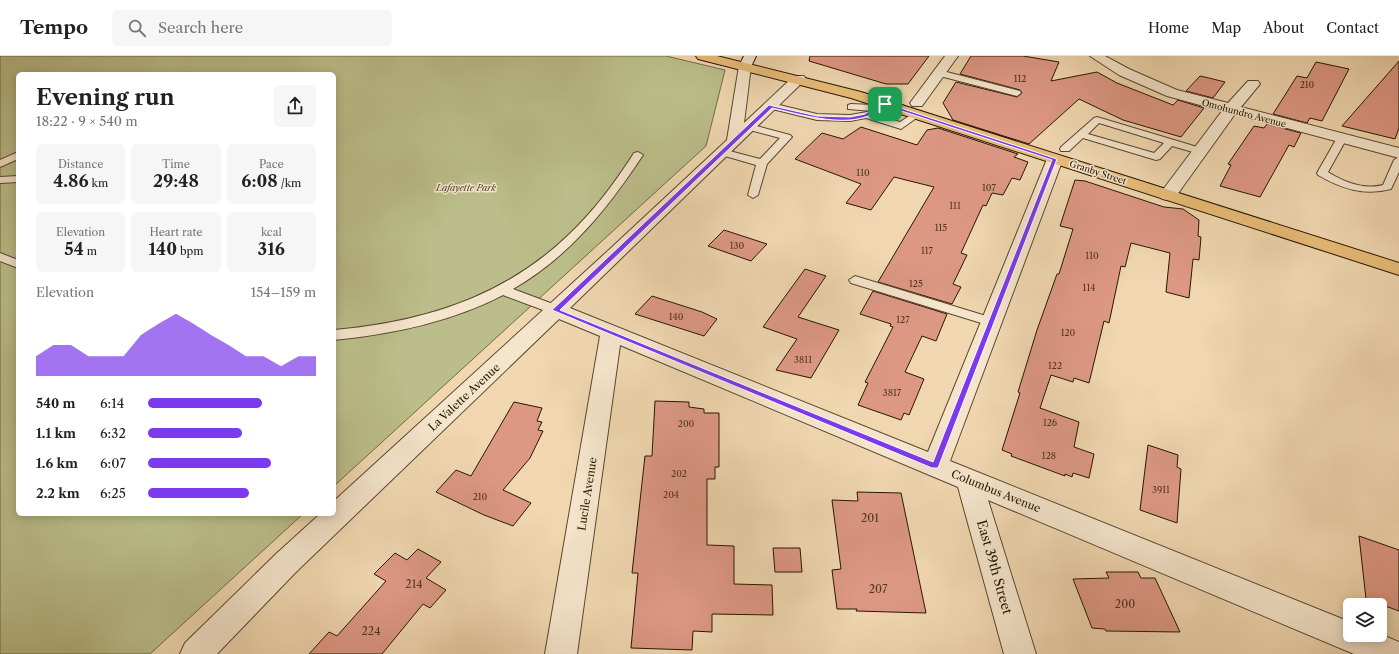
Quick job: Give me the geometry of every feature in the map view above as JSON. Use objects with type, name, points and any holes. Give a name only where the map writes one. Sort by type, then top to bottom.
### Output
[{"type":"main road","name":"Granby Street","points":[[702,56],[746,59],[849,82],[917,109],[1060,154],[1172,189],[1399,254]]},
{"type":"main road","name":"Granby Street","points":[[746,59],[879,106],[917,109]]},
{"type":"main road","name":"Granby Street","points":[[1172,189],[1399,269]]},
{"type":"street","points":[[917,109],[939,73],[952,56]]},
{"type":"street","name":"Omohundro Avenue","points":[[1096,56],[1152,85],[1172,93],[1399,153]]},
{"type":"street","points":[[735,140],[746,59]]},
{"type":"street","name":"La Valette Avenue","points":[[196,654],[286,563],[556,310],[799,79]]},
{"type":"street","points":[[1172,189],[1231,109],[1253,84]]},
{"type":"street","points":[[935,466],[991,322],[1060,154]]},
{"type":"street","name":"Columbus Avenue","points":[[556,310],[611,334],[1392,654]]},
{"type":"street","name":"Lucile Avenue","points":[[561,654],[611,334]]},
{"type":"street","name":"East 39th Street","points":[[970,480],[1020,654]]},
{"type":"lane","points":[[939,73],[1017,93]]},
{"type":"lane","points":[[771,106],[817,117],[850,118],[866,115],[879,106]]},
{"type":"lane","points":[[853,109],[879,106]]},
{"type":"lane","points":[[866,115],[901,126],[917,109]]},
{"type":"lane","points":[[807,114],[834,110]]},
{"type":"lane","points":[[1060,154],[1097,120],[1200,151]]},
{"type":"lane","points":[[1082,135],[1156,157],[1170,142]]},
{"type":"lane","points":[[735,140],[787,137],[762,163],[754,195]]},
{"type":"lane","points":[[1342,138],[1322,173],[1335,181],[1363,190],[1378,190],[1387,187],[1399,160]]},
{"type":"lane","points":[[735,140],[762,163]]},
{"type":"lane","points":[[336,335],[389,328],[428,318],[469,305],[503,290],[550,256],[589,221],[610,196],[638,155]]},
{"type":"lane","points":[[0,164],[16,156]]},
{"type":"lane","points":[[0,180],[16,178]]},
{"type":"lane","points":[[0,257],[16,263]]},
{"type":"lane","points":[[856,280],[991,322]]},
{"type":"lane","points":[[503,290],[556,310]]},
{"type":"green space","name":"Lafayette Park","points":[[0,56],[666,56],[725,70],[706,146],[336,484],[336,72],[16,72],[16,516],[301,516],[150,654],[0,654]]},
{"type":"building","points":[[810,56],[929,56],[908,84],[886,84],[809,61]]},
{"type":"building","points":[[971,56],[1023,56],[1059,62],[1051,81],[1097,72],[1117,83],[1173,105],[1178,100],[1204,108],[1181,137],[1123,120],[1079,99],[1029,144],[953,120],[943,103],[956,82],[1017,97],[1022,93],[1020,90],[960,74]]},
{"type":"building","points":[[1399,61],[1399,128],[1395,139],[1342,126]]},
{"type":"building","points":[[1316,62],[1349,69],[1322,121],[1310,118],[1307,123],[1273,114],[1297,76],[1307,78]]},
{"type":"building","points":[[1200,76],[1225,82],[1213,98],[1186,91]]},
{"type":"building","points":[[1267,124],[1301,133],[1294,147],[1289,145],[1260,197],[1220,186],[1231,165],[1228,164],[1254,126],[1264,128]]},
{"type":"building","points":[[861,127],[917,145],[927,130],[938,128],[1018,154],[1014,157],[1028,162],[1020,180],[1012,178],[1003,195],[992,193],[986,206],[983,205],[961,253],[967,255],[953,284],[961,287],[952,304],[878,282],[934,187],[894,177],[871,210],[846,203],[861,184],[795,159],[822,133],[843,139]]},
{"type":"building","points":[[1075,180],[1085,181],[1164,207],[1183,209],[1199,220],[1198,236],[1201,237],[1199,260],[1193,259],[1189,298],[1166,292],[1170,253],[1131,243],[1125,267],[1121,266],[1109,323],[1104,321],[1089,383],[1074,378],[1073,382],[1051,375],[1040,408],[1079,422],[1074,447],[1094,454],[1089,478],[1073,473],[1072,477],[1065,474],[1065,476],[1011,456],[1012,454],[1002,450],[1020,393],[1018,392],[1037,330],[1057,274],[1059,274],[1073,229],[1060,226]]},
{"type":"building","points":[[724,230],[767,244],[751,261],[708,246]]},
{"type":"building","points":[[805,269],[826,276],[798,317],[839,330],[811,378],[776,370],[797,339],[763,327]]},
{"type":"building","points":[[873,291],[947,314],[936,341],[922,336],[905,372],[924,379],[909,415],[904,413],[901,420],[858,405],[868,383],[865,382],[893,327],[890,326],[891,324],[860,314]]},
{"type":"building","points":[[652,296],[702,312],[717,319],[704,336],[635,314]]},
{"type":"building","points":[[655,401],[689,402],[689,407],[704,409],[704,413],[719,413],[719,467],[715,467],[715,479],[707,479],[707,545],[734,546],[734,584],[772,585],[773,615],[712,614],[712,632],[693,631],[692,650],[631,648],[638,573],[632,573],[645,456],[652,456]]},
{"type":"building","points":[[514,402],[542,408],[537,421],[542,422],[538,430],[543,431],[530,458],[503,490],[531,503],[513,526],[484,515],[436,492],[456,470],[471,476]]},
{"type":"building","points":[[1148,445],[1178,455],[1177,467],[1181,469],[1177,523],[1140,510]]},
{"type":"building","points":[[857,492],[901,493],[926,613],[837,609],[832,570],[841,569],[832,500],[858,501]]},
{"type":"building","points":[[1359,536],[1399,550],[1399,611],[1387,607],[1387,598],[1366,598]]},
{"type":"building","points":[[773,548],[800,548],[802,572],[775,572]]},
{"type":"building","points":[[418,549],[441,562],[426,578],[446,590],[430,608],[423,604],[382,654],[309,654],[329,632],[337,636],[386,581],[374,574],[395,553],[407,560]]},
{"type":"building","points":[[1106,572],[1138,572],[1141,578],[1155,578],[1180,632],[1106,631],[1105,629],[1092,628],[1073,579],[1109,578]]},
{"type":"route","points":[[882,103],[885,104],[1055,159],[935,466],[611,334],[556,310],[771,106],[817,117],[850,118],[866,115],[882,103]]}]
